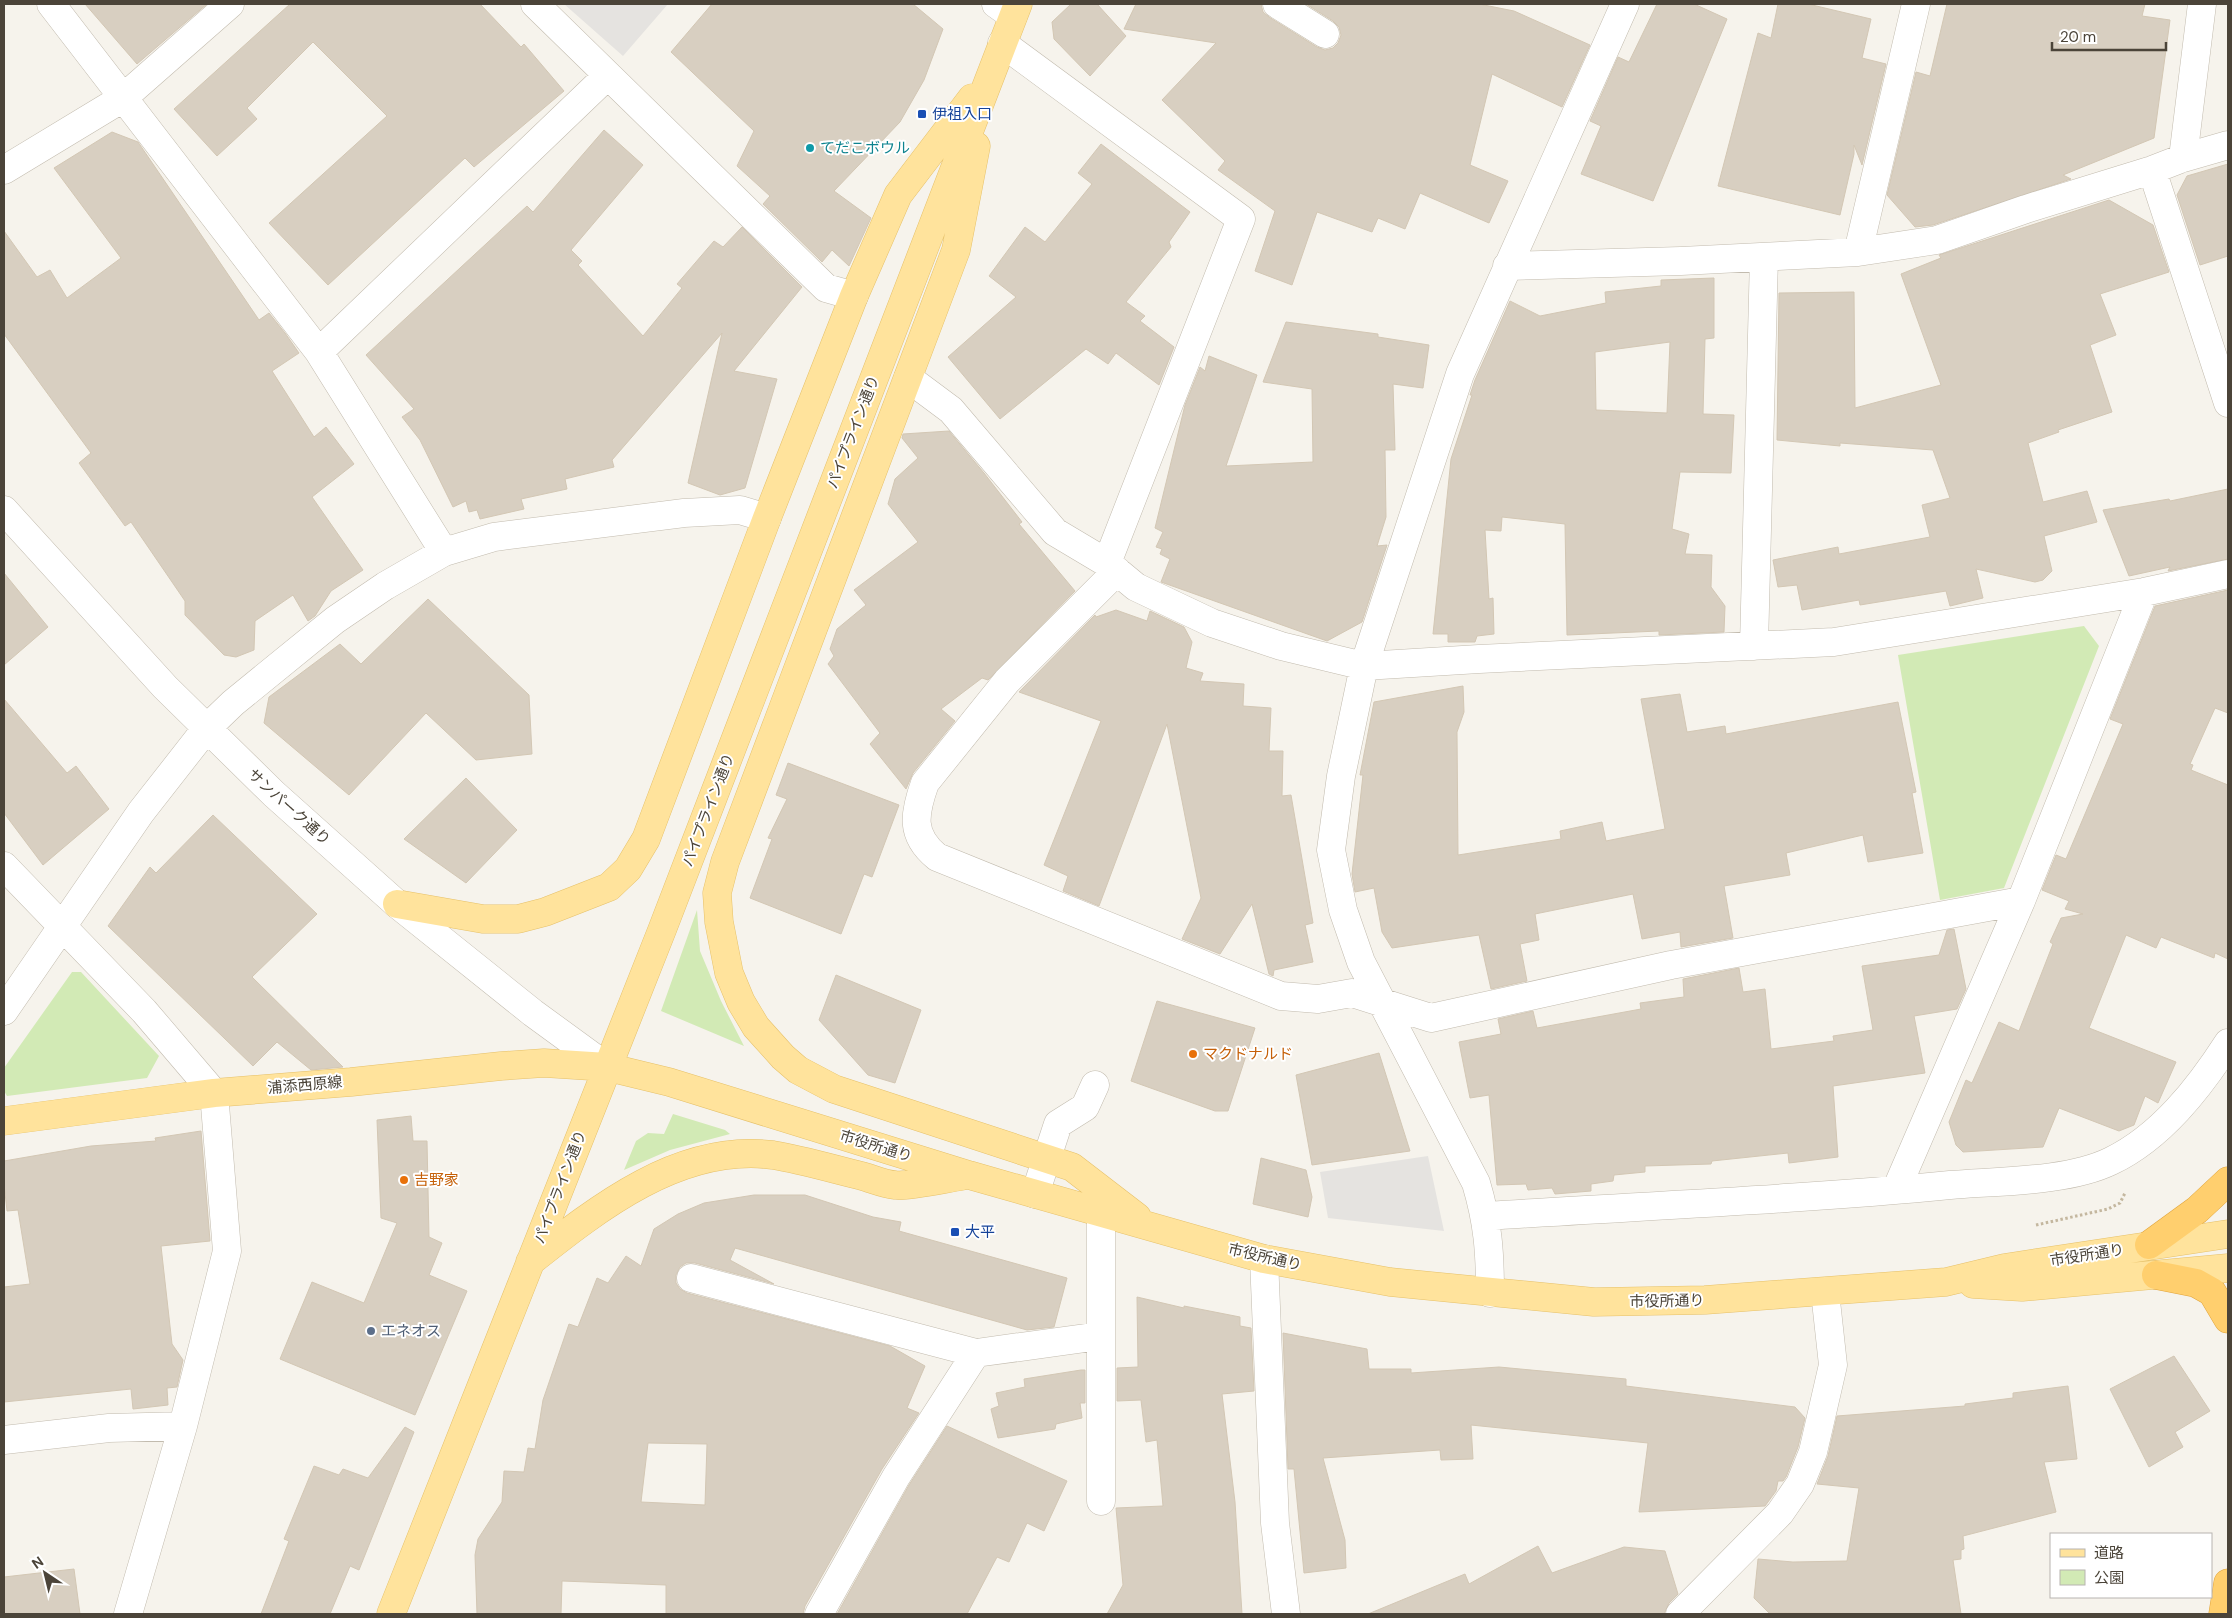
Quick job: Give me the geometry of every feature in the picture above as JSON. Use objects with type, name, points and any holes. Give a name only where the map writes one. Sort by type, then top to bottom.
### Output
[{"type":"highway","points":[[2149,1245],[2197,1210],[2228,1181]]},
{"type":"highway","points":[[2156,1275],[2196,1283],[2212,1292],[2228,1319]]},
{"type":"highway","points":[[2223,1614],[2228,1583]]},
{"type":"main road","name":"パイプライン通り","points":[[392,1614],[608,1068],[1002,43],[1009,8]]},
{"type":"main road","points":[[397,904],[483,919],[518,919],[575,902],[609,887],[628,869],[646,839],[767,518],[854,296],[898,196],[990,73]]},
{"type":"main road","points":[[990,73],[956,250],[725,862],[717,893],[718,922],[729,974],[741,1002],[756,1027],[798,1070],[834,1089],[1072,1167],[1147,1224]]},
{"type":"main road","name":"浦添西原線","points":[[4,1121],[214,1093],[351,1082],[501,1066],[544,1063],[608,1068]]},
{"type":"main road","name":"市役所通り","points":[[608,1068],[669,1082],[969,1175],[1147,1224],[1264,1259],[1390,1282],[1594,1302],[1705,1300],[1946,1282],[2022,1287],[2228,1268]]},
{"type":"main road","points":[[530,1262],[621,1195],[656,1177],[693,1162],[740,1154],[772,1155],[803,1161],[896,1186],[969,1175]]},
{"type":"main road","name":"市役所通り","points":[[1946,1282],[2004,1268],[2228,1234]]},
{"type":"street","points":[[51,4],[319,352],[444,552]]},
{"type":"street","points":[[4,170],[123,98],[230,4]]},
{"type":"street","points":[[535,4],[826,288],[854,296]]},
{"type":"street","points":[[1277,4],[1325,34]]},
{"type":"street","points":[[1490,1293],[1490,1254],[1486,1216],[1476,1183],[1361,962],[1343,910],[1331,850],[1341,776],[1364,666],[1460,374],[1625,4]]},
{"type":"street","points":[[1858,252],[1916,4]]},
{"type":"street","points":[[2184,158],[2202,4]]},
{"type":"street","points":[[1002,43],[1241,219],[1112,567],[1007,681],[925,783],[918,803],[916,819],[918,834],[926,848],[937,857],[1281,996],[1318,999],[1352,993],[1431,1018],[1671,965],[2021,901]]},
{"type":"street","points":[[319,352],[607,76]]},
{"type":"street","points":[[1507,266],[1858,252],[1937,240],[2026,209],[2228,145]]},
{"type":"street","points":[[2152,170],[2228,403]]},
{"type":"street","points":[[1754,646],[1764,257]]},
{"type":"street","points":[[908,378],[950,410],[1056,532],[1112,567],[1136,587],[1212,623],[1281,646],[1364,666],[1834,642],[2144,592],[2228,574]]},
{"type":"street","name":"サンパーク通り","points":[[4,510],[113,632],[206,729],[397,904],[539,1018],[608,1068]]},
{"type":"street","points":[[4,1011],[163,782],[206,729],[232,703],[336,620],[384,586],[444,552],[494,537],[684,513],[740,510],[767,518]]},
{"type":"street","points":[[1896,1190],[2021,901],[2144,592]]},
{"type":"street","points":[[4,866],[144,1011],[214,1093],[228,1251],[183,1426],[128,1614]]},
{"type":"street","points":[[1486,1216],[1896,1190],[2074,1173],[2110,1162],[2135,1148],[2169,1118],[2215,1063],[2228,1042]]},
{"type":"street","points":[[1036,1194],[1045,1159],[1058,1124],[1085,1107],[1096,1085]]},
{"type":"street","points":[[1101,1212],[1101,1501]]},
{"type":"street","points":[[1264,1259],[1275,1523],[1286,1614]]},
{"type":"street","points":[[691,1278],[976,1353],[1100,1336]]},
{"type":"street","points":[[1680,1614],[1780,1513],[1800,1484],[1812,1452],[1833,1365],[1825,1292]]},
{"type":"street","points":[[819,1614],[896,1477],[976,1353]]},
{"type":"street","points":[[4,1440],[109,1428],[183,1426]]},
{"type":"path","points":[[2036,1225],[2108,1209],[2120,1203]]},
{"type":"green space","points":[[2084,626],[2099,646],[2004,888],[1940,900],[1898,655]]},
{"type":"green space","points":[[697,910],[700,951],[721,1001],[744,1046],[661,1011]]},
{"type":"green space","points":[[72,972],[81,972],[159,1056],[147,1078],[7,1096],[4,1091],[4,1068]]},
{"type":"green space","points":[[673,1114],[725,1130],[730,1134],[670,1150],[624,1170],[636,1141],[648,1133],[664,1134]]},
{"type":"shaded area","points":[[564,4],[668,4],[623,56]]},
{"type":"shaded area","points":[[1428,1156],[1444,1231],[1328,1218],[1320,1172]]},
{"type":"building","points":[[85,4],[207,4],[137,64]]},
{"type":"building","points":[[290,4],[480,4],[521,47],[524,44],[564,91],[474,167],[465,158],[328,285],[269,223],[387,116],[313,42],[247,108],[257,119],[217,156],[174,109]]},
{"type":"building","name":"てだこボウル","points":[[712,4],[913,4],[943,29],[924,80],[900,122],[834,191],[871,218],[849,266],[832,250],[822,262],[763,204],[770,196],[737,166],[754,131],[671,52]]},
{"type":"building","points":[[1071,4],[1097,4],[1126,36],[1090,76],[1054,39],[1052,22]]},
{"type":"building","points":[[1136,4],[1261,4],[1263,12],[1269,17],[1325,50],[1333,48],[1338,43],[1341,35],[1339,27],[1306,4],[1479,4],[1514,11],[1590,45],[1562,107],[1492,74],[1470,165],[1508,181],[1489,223],[1420,193],[1405,229],[1378,218],[1372,232],[1317,212],[1292,285],[1255,271],[1275,211],[1218,170],[1225,161],[1162,100],[1216,43],[1124,29]]},
{"type":"building","points":[[1657,4],[1694,4],[1727,19],[1653,201],[1581,174],[1601,126],[1590,121],[1618,57],[1629,62]]},
{"type":"building","points":[[1778,4],[1808,4],[1871,19],[1862,58],[1886,64],[1862,165],[1854,145],[1854,154],[1840,215],[1718,186],[1758,33],[1771,38]]},
{"type":"building","points":[[1947,4],[2145,4],[2142,16],[2170,20],[2154,138],[2063,175],[2071,179],[1933,225],[1915,227],[1887,195],[1916,72],[1930,76]]},
{"type":"building","points":[[604,130],[643,165],[571,250],[582,261],[578,265],[643,336],[682,288],[677,284],[714,241],[723,247],[742,227],[802,287],[734,371],[777,379],[745,488],[720,495],[688,483],[722,333],[612,460],[614,467],[565,479],[567,489],[521,499],[524,509],[480,519],[477,510],[469,512],[466,501],[453,507],[420,440],[402,417],[414,409],[366,355],[527,206],[533,212]]},
{"type":"building","points":[[112,132],[138,142],[259,320],[269,313],[285,333],[299,353],[272,371],[314,437],[326,427],[354,464],[312,497],[363,570],[331,591],[315,616],[308,621],[293,595],[255,621],[254,650],[236,657],[224,655],[185,615],[185,601],[131,522],[125,526],[79,463],[91,453],[4,334],[4,231],[37,277],[50,270],[67,298],[121,258],[54,168]]},
{"type":"building","points":[[1101,144],[1190,212],[1169,242],[1171,247],[1126,302],[1145,316],[1140,321],[1174,347],[1159,385],[1116,353],[1108,364],[1086,349],[1000,419],[948,357],[1016,297],[989,276],[1025,227],[1045,242],[1092,184],[1078,173]]},
{"type":"building","points":[[2228,164],[2228,256],[2200,265],[2177,195],[2187,176]]},
{"type":"building","points":[[2109,200],[2153,225],[2169,272],[2100,294],[2116,335],[2090,345],[2112,412],[2058,430],[2059,432],[2028,443],[2043,502],[2087,491],[2097,522],[2044,536],[2052,571],[2043,580],[2035,582],[1976,569],[1983,598],[1950,606],[1946,591],[1860,605],[1859,600],[1802,610],[1797,585],[1778,587],[1773,560],[1838,547],[1839,554],[1930,537],[1922,505],[1950,498],[1933,450],[1840,443],[1840,446],[1777,440],[1779,293],[1854,292],[1855,408],[1941,385],[1901,274],[1941,258],[1939,255]]},
{"type":"building","points":[[1714,278],[1714,338],[1705,339],[1703,414],[1734,415],[1731,473],[1680,472],[1672,529],[1689,534],[1685,554],[1712,555],[1711,587],[1725,606],[1724,632],[1659,635],[1659,631],[1567,635],[1565,524],[1502,517],[1501,531],[1485,530],[1489,599],[1493,598],[1494,634],[1477,636],[1475,642],[1448,642],[1448,634],[1433,634],[1451,459],[1475,380],[1510,301],[1540,316],[1606,303],[1605,292],[1661,286],[1661,280]],"holes":[[[1670,342],[1667,413],[1596,410],[1595,352]]]},
{"type":"building","points":[[1286,322],[1378,334],[1378,337],[1429,345],[1423,388],[1393,384],[1395,450],[1385,450],[1386,517],[1377,546],[1387,545],[1362,622],[1327,641],[1161,582],[1170,559],[1160,554],[1162,549],[1156,547],[1163,532],[1155,528],[1185,405],[1200,367],[1205,371],[1209,356],[1257,375],[1226,466],[1313,462],[1312,389],[1263,382]]},
{"type":"building","points":[[949,431],[1022,522],[1019,524],[1075,591],[988,680],[982,678],[941,709],[955,721],[913,773],[906,789],[870,744],[880,733],[828,664],[834,656],[830,649],[837,629],[866,605],[854,590],[918,542],[888,504],[895,479],[918,458],[902,438],[903,434]]},
{"type":"building","points":[[2228,489],[2228,559],[2168,571],[2170,567],[2129,576],[2103,510],[2169,499],[2170,501]]},
{"type":"building","points":[[4,573],[48,627],[4,665]]},
{"type":"building","points":[[2228,590],[2228,713],[2215,708],[2190,764],[2193,765],[2191,770],[2228,785],[2228,959],[2215,953],[2214,958],[2161,937],[2156,948],[2126,935],[2089,1028],[2176,1062],[2158,1103],[2145,1096],[2134,1125],[2119,1131],[2059,1108],[2043,1147],[1963,1152],[1956,1145],[1949,1122],[1966,1080],[1972,1083],[1999,1022],[2019,1031],[2053,944],[2050,942],[2061,918],[2083,914],[2065,909],[2069,901],[2042,890],[2056,855],[2066,859],[2123,724],[2110,719],[2155,606]]},
{"type":"building","points":[[428,599],[529,695],[532,754],[476,760],[426,713],[349,795],[264,723],[269,697],[340,644],[361,664]]},
{"type":"building","points":[[1116,610],[1147,621],[1150,611],[1184,627],[1192,642],[1186,668],[1203,673],[1200,681],[1244,684],[1243,706],[1271,708],[1269,751],[1283,751],[1282,796],[1291,795],[1313,923],[1305,925],[1313,962],[1274,970],[1273,976],[1269,974],[1252,904],[1220,954],[1182,939],[1201,898],[1167,724],[1099,906],[1063,891],[1068,876],[1044,865],[1101,721],[1019,692],[1095,615],[1096,617]]},
{"type":"building","points":[[1463,686],[1464,712],[1457,732],[1458,855],[1561,839],[1560,831],[1602,822],[1606,841],[1665,829],[1641,699],[1680,694],[1687,732],[1725,726],[1726,734],[1898,702],[1916,792],[1912,793],[1923,853],[1868,862],[1863,835],[1786,853],[1790,875],[1724,886],[1733,938],[1681,947],[1680,932],[1642,939],[1633,894],[1535,914],[1539,940],[1520,944],[1527,981],[1491,989],[1479,935],[1392,948],[1382,932],[1374,888],[1355,892],[1352,874],[1363,775],[1360,775],[1374,702]]},
{"type":"building","points":[[4,699],[67,773],[76,766],[109,809],[43,865],[4,813]]},
{"type":"building","points":[[788,763],[899,805],[872,877],[864,874],[841,934],[750,898],[772,839],[768,838],[787,799],[776,795]]},
{"type":"building","points":[[466,778],[517,830],[466,883],[404,839]]},
{"type":"building","points":[[213,815],[317,914],[252,977],[343,1067],[311,1070],[277,1042],[253,1066],[108,926],[150,867],[156,873]]},
{"type":"building","points":[[1954,929],[1966,989],[1957,1009],[1914,1016],[1925,1073],[1833,1086],[1838,1157],[1789,1163],[1788,1153],[1712,1161],[1711,1164],[1645,1166],[1645,1172],[1614,1175],[1613,1181],[1591,1184],[1591,1191],[1555,1194],[1552,1188],[1528,1190],[1526,1184],[1497,1185],[1489,1095],[1470,1098],[1459,1042],[1501,1034],[1498,1019],[1533,1011],[1537,1028],[1641,1009],[1640,1003],[1684,997],[1683,979],[1739,968],[1743,992],[1765,989],[1771,1049],[1834,1041],[1833,1036],[1873,1030],[1862,966],[1939,955],[1947,930]]},
{"type":"building","points":[[836,975],[921,1010],[895,1083],[868,1075],[819,1020]]},
{"type":"building","name":"マクドナルド","points":[[1157,1001],[1255,1028],[1228,1111],[1215,1111],[1131,1081]]},
{"type":"building","points":[[1379,1053],[1410,1151],[1312,1165],[1296,1075]]},
{"type":"building","name":"エネオス","points":[[411,1116],[413,1141],[427,1141],[429,1237],[442,1243],[429,1275],[467,1291],[415,1415],[280,1359],[312,1282],[364,1303],[397,1223],[381,1218],[377,1120]]},
{"type":"building","points":[[201,1131],[210,1241],[161,1246],[172,1344],[183,1360],[177,1387],[167,1388],[168,1405],[133,1409],[131,1389],[4,1402],[4,1287],[30,1284],[18,1210],[7,1211],[4,1161],[91,1146],[156,1141],[155,1138]]},
{"type":"building","points":[[1261,1158],[1306,1170],[1312,1197],[1308,1217],[1253,1204]]},
{"type":"building","points":[[754,1195],[805,1195],[873,1217],[901,1222],[899,1231],[1067,1278],[1054,1327],[1027,1330],[735,1248],[730,1260],[774,1284],[695,1263],[686,1263],[680,1267],[676,1275],[676,1283],[680,1289],[687,1293],[890,1346],[925,1366],[907,1408],[919,1413],[882,1469],[805,1606],[803,1614],[666,1614],[666,1585],[562,1581],[561,1614],[477,1614],[475,1555],[478,1539],[502,1502],[504,1471],[524,1472],[528,1448],[535,1449],[543,1400],[569,1324],[578,1327],[597,1278],[608,1283],[626,1256],[641,1266],[654,1229],[678,1214],[704,1203]],"holes":[[[648,1443],[707,1444],[705,1505],[641,1502]]]},
{"type":"building","points":[[1137,1297],[1184,1308],[1184,1306],[1240,1317],[1240,1326],[1251,1328],[1254,1391],[1222,1394],[1235,1502],[1242,1614],[1107,1614],[1123,1585],[1116,1508],[1163,1506],[1157,1440],[1146,1442],[1141,1400],[1117,1401],[1117,1368],[1138,1367]]},
{"type":"building","points":[[1283,1333],[1367,1349],[1369,1369],[1411,1369],[1411,1373],[1499,1367],[1626,1379],[1626,1386],[1795,1407],[1805,1418],[1798,1447],[1786,1477],[1783,1481],[1778,1481],[1776,1491],[1765,1506],[1639,1512],[1648,1443],[1471,1425],[1473,1459],[1441,1460],[1440,1450],[1323,1458],[1345,1540],[1346,1568],[1304,1573],[1294,1469],[1288,1469]]},
{"type":"building","points":[[2174,1356],[2210,1411],[2175,1432],[2183,1447],[2149,1467],[2110,1389]]},
{"type":"building","points":[[1085,1370],[1085,1403],[1080,1403],[1082,1418],[1056,1424],[1055,1429],[998,1438],[991,1409],[999,1406],[996,1393],[1025,1387],[1024,1379]]},
{"type":"building","points":[[2068,1386],[2077,1459],[2044,1462],[2056,1512],[1963,1536],[1964,1549],[1961,1550],[1961,1559],[1953,1560],[1961,1614],[1769,1613],[1754,1598],[1758,1559],[1793,1562],[1847,1561],[1859,1488],[1817,1484],[1828,1456],[1837,1416],[1965,1406],[1965,1404],[2013,1398],[2013,1393]]},
{"type":"building","points":[[947,1426],[1067,1481],[1044,1531],[1027,1523],[1009,1562],[997,1557],[967,1614],[837,1614],[909,1485]]},
{"type":"building","points":[[405,1427],[414,1432],[359,1570],[350,1566],[330,1614],[261,1614],[289,1541],[284,1539],[314,1466],[339,1475],[343,1469],[368,1478]]},
{"type":"building","points":[[1538,1546],[1552,1573],[1624,1547],[1665,1551],[1678,1594],[1669,1603],[1664,1614],[1368,1614],[1465,1574],[1469,1584]]},
{"type":"building","points":[[74,1569],[80,1614],[4,1614],[4,1577]]},
{"type":"place","name":"伊祖入口","points":[[922,114]]},
{"type":"place","name":"てだこボウル","points":[[810,148]]},
{"type":"place","name":"マクドナルド","points":[[1193,1054]]},
{"type":"place","name":"吉野家","points":[[404,1180]]},
{"type":"place","name":"大平","points":[[955,1232]]},
{"type":"place","name":"エネオス","points":[[371,1331]]}]
